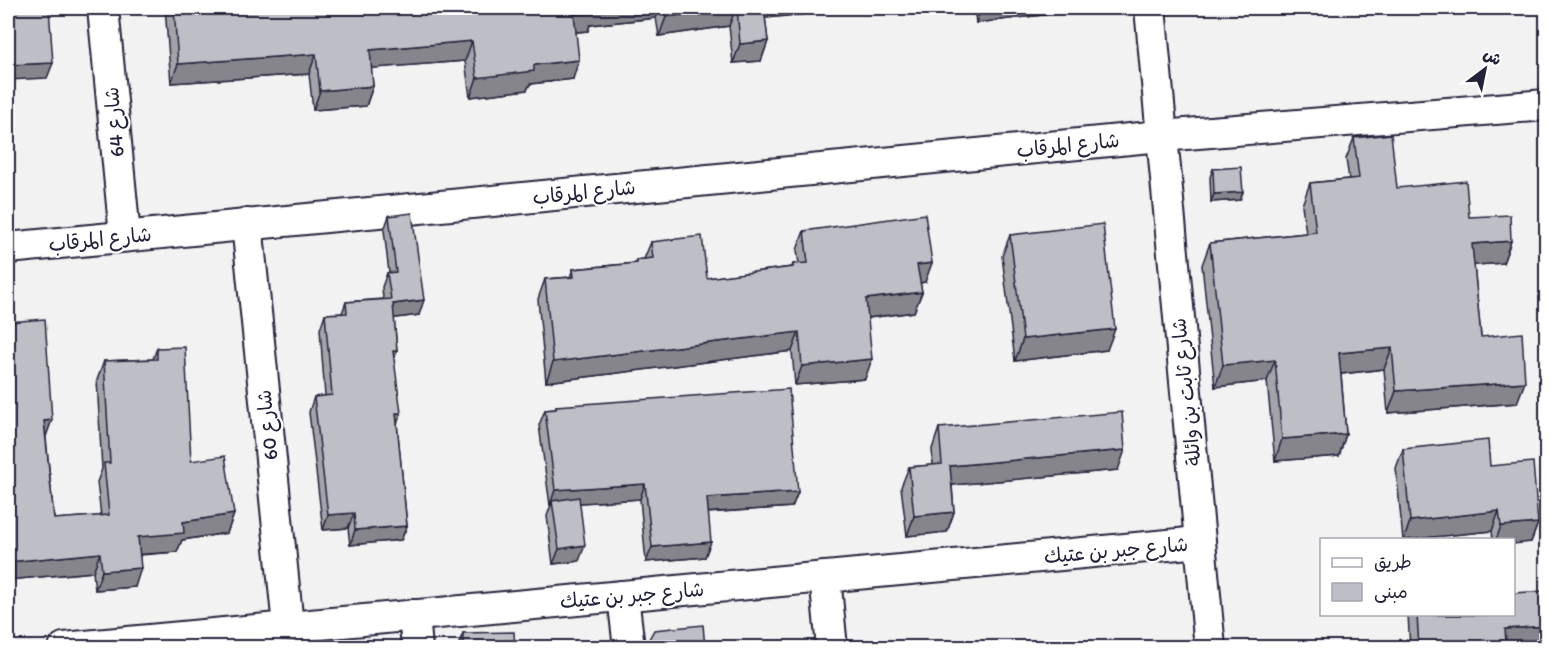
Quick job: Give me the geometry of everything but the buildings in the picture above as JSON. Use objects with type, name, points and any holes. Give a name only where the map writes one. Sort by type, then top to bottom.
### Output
[{"type":"street","name":"شارع 64","points":[[103,8],[125,236]]},
{"type":"street","name":"شارع ثابت بن وائلة","points":[[1150,8],[1210,648]]},
{"type":"street","name":"شارع المرقاب","points":[[8,248],[1161,136],[1546,105]]},
{"type":"street","name":"شارع 60","points":[[247,224],[288,626]]},
{"type":"street","name":"شارع جبر بن عتيك","points":[[64,648],[1200,542]]},
{"type":"street","points":[[825,577],[832,648]]},
{"type":"street","points":[[623,596],[629,648]]},
{"type":"street","points":[[414,615],[417,648]]}]
